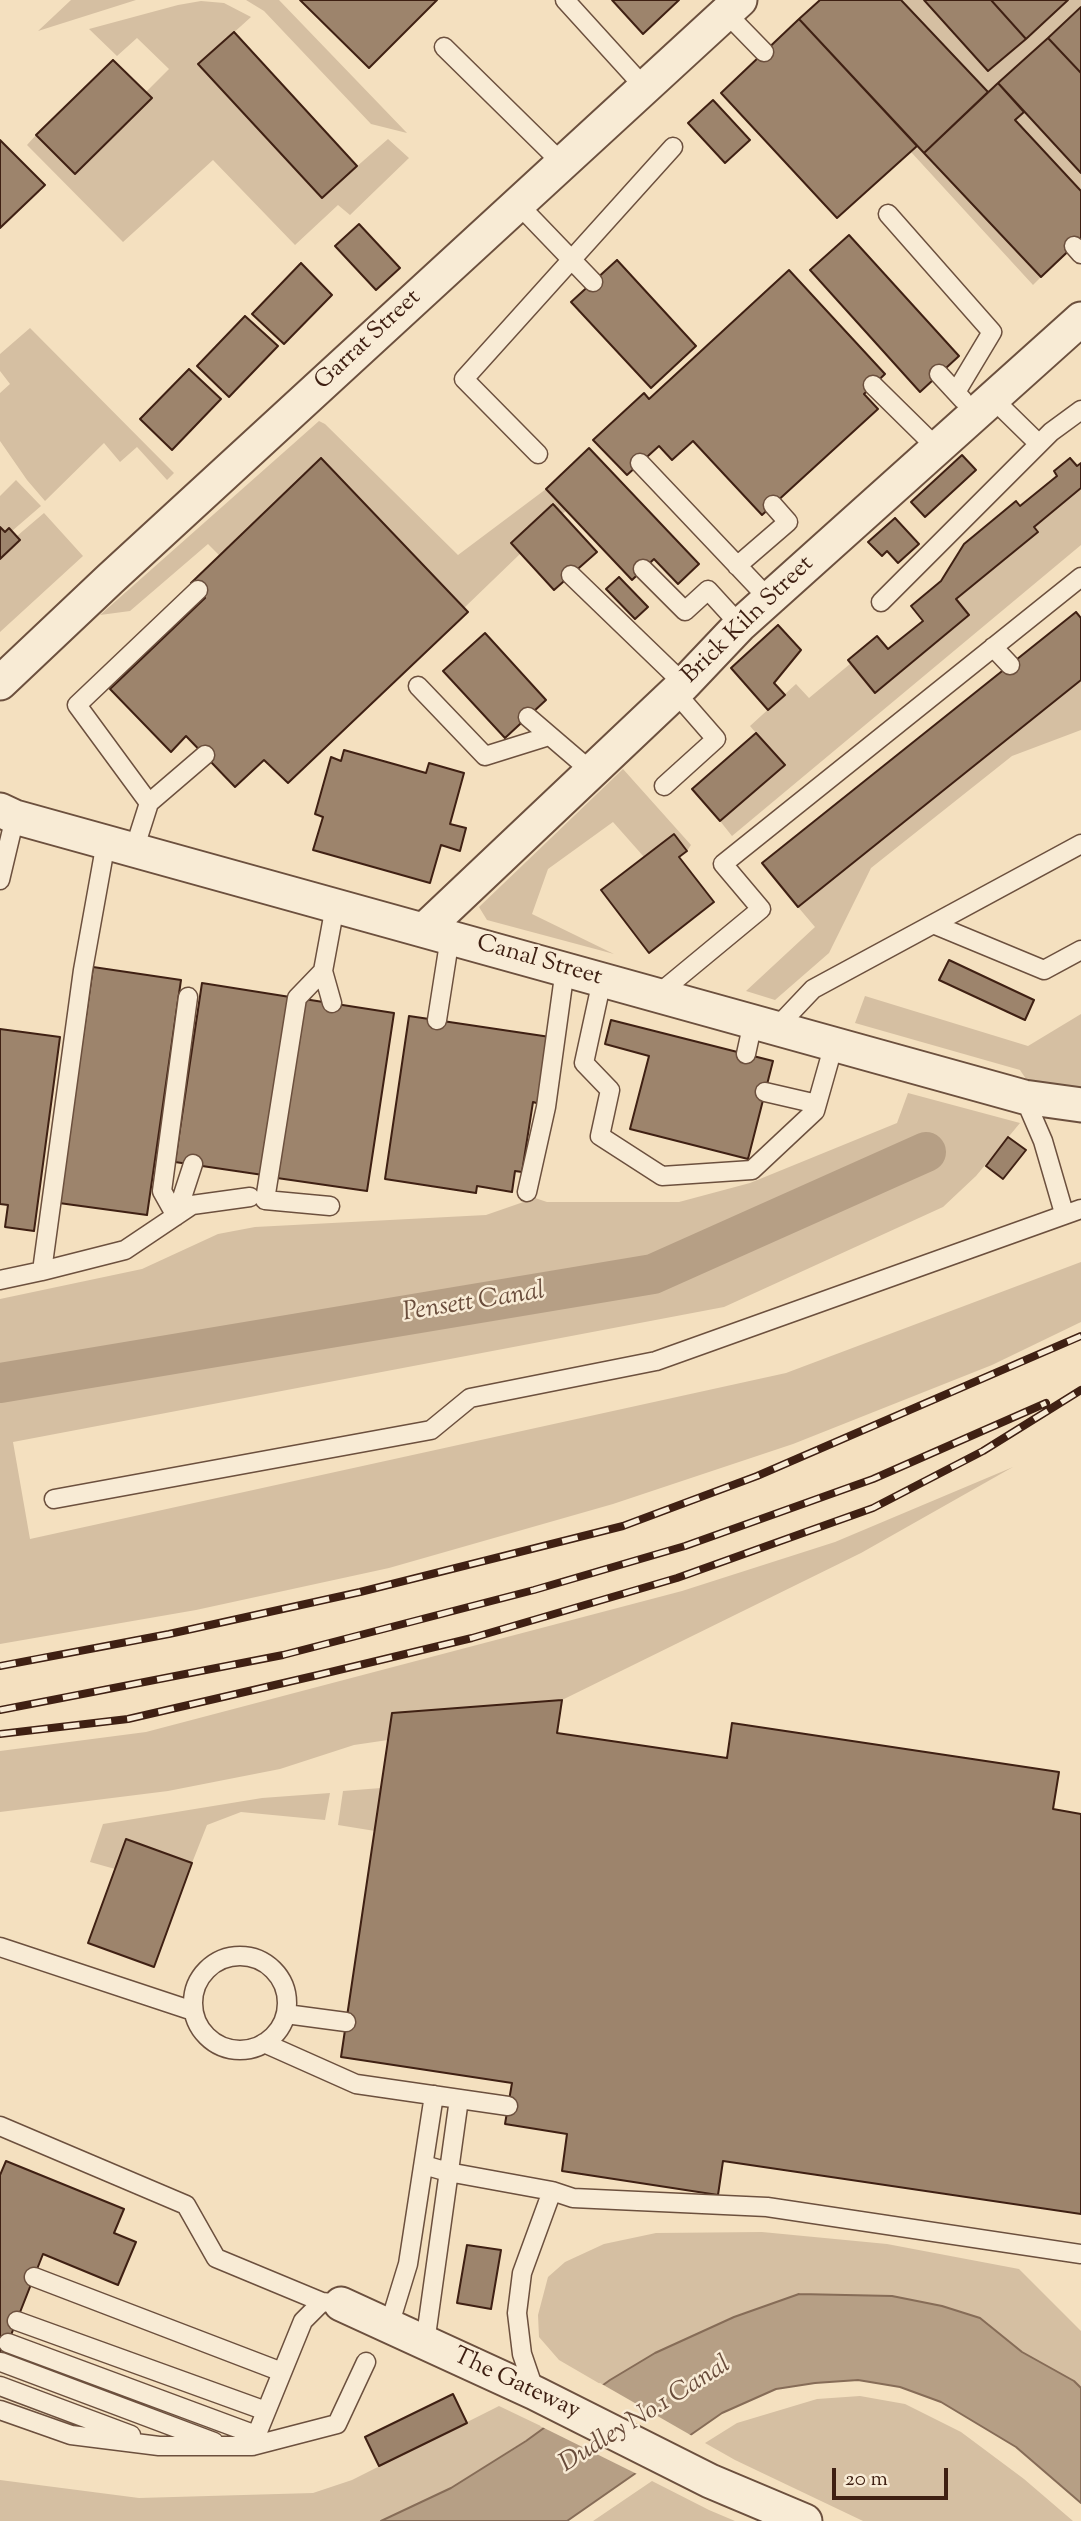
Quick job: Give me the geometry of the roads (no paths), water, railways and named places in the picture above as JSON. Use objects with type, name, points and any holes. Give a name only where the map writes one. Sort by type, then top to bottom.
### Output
[{"type":"street","name":"Garrat Street","points":[[0,683],[733,6]]},
{"type":"street","name":"Brick Kiln Street","points":[[437,933],[590,771],[679,688],[740,625],[937,448],[975,401],[1081,319]]},
{"type":"street","name":"Canal Street","points":[[8,814],[1024,1097],[1081,1105]]},
{"type":"street","name":"The Gateway","points":[[331,2303],[389,2326],[535,2393],[710,2481],[805,2521]]},
{"type":"lane","points":[[571,2],[645,88]]},
{"type":"lane","points":[[733,6],[764,52]]},
{"type":"lane","points":[[444,47],[562,163]]},
{"type":"lane","points":[[538,454],[464,379],[673,147]]},
{"type":"lane","points":[[518,204],[593,282]]},
{"type":"lane","points":[[888,214],[992,332],[975,401]]},
{"type":"lane","points":[[939,374],[1039,444]]},
{"type":"lane","points":[[873,385],[937,448]]},
{"type":"lane","points":[[881,602],[1039,444],[1081,410]]},
{"type":"lane","points":[[640,463],[769,599]]},
{"type":"lane","points":[[737,566],[788,522],[773,505]]},
{"type":"lane","points":[[643,569],[685,611],[708,590],[740,625]]},
{"type":"lane","points":[[571,575],[679,688],[716,738],[664,786]]},
{"type":"lane","points":[[657,995],[761,909],[723,864],[1081,577]]},
{"type":"lane","points":[[149,803],[77,705],[198,590]]},
{"type":"lane","points":[[993,647],[1010,665]]},
{"type":"lane","points":[[418,686],[485,756],[549,736]]},
{"type":"lane","points":[[528,717],[590,771]]},
{"type":"lane","points":[[42,1271],[65,1135],[83,970],[120,846],[149,803],[205,755]]},
{"type":"lane","points":[[1,870],[8,814]]},
{"type":"lane","points":[[746,1054],[765,1025],[813,989],[1081,844]]},
{"type":"lane","points":[[332,1003],[323,971],[335,906]]},
{"type":"lane","points":[[933,924],[1044,970],[1081,950]]},
{"type":"lane","points":[[437,933],[437,1020]]},
{"type":"lane","points":[[527,1192],[546,1107],[565,969]]},
{"type":"lane","points":[[323,971],[297,998],[265,1200],[330,1206]]},
{"type":"lane","points":[[603,980],[584,1063],[610,1090],[600,1136],[662,1176],[752,1170],[815,1111],[834,1044]]},
{"type":"lane","points":[[176,1216],[162,1191],[188,997]]},
{"type":"lane","points":[[765,1092],[817,1104]]},
{"type":"lane","points":[[54,1499],[431,1430],[470,1398],[656,1361],[1072,1211],[1024,1097]]},
{"type":"lane","points":[[176,1216],[193,1164]]},
{"type":"lane","points":[[0,1280],[125,1250],[192,1205],[250,1197]]},
{"type":"lane","points":[[0,1947],[193,2011]]},
{"type":"lane","points":[[233,1957],[248,1957],[262,1962],[274,1971],[282,1983],[286,1998],[286,2014],[279,2029],[264,2043],[238,2051],[222,2047],[208,2039],[198,2026],[193,2011],[193,1994],[198,1980],[213,1965],[233,1957]]},
{"type":"lane","points":[[286,2014],[346,2022]]},
{"type":"lane","points":[[264,2043],[356,2084],[508,2106]]},
{"type":"lane","points":[[389,2326],[408,2264],[434,2095]]},
{"type":"lane","points":[[425,2343],[459,2099]]},
{"type":"lane","points":[[0,2126],[186,2205],[216,2258],[331,2303]]},
{"type":"lane","points":[[425,2165],[448,2172],[552,2191],[573,2198],[767,2207],[1081,2254]]},
{"type":"lane","points":[[535,2393],[522,2354],[517,2313],[522,2273],[552,2191]]},
{"type":"lane","points":[[34,2277],[282,2372]]},
{"type":"lane","points":[[254,2441],[303,2320],[331,2303]]},
{"type":"lane","points":[[17,2321],[266,2411]]},
{"type":"lane","points":[[8,2343],[254,2441]]},
{"type":"lane","points":[[1,2362],[225,2446]]},
{"type":"lane","points":[[0,2410],[71,2435],[159,2446],[225,2446],[337,2424],[366,2362]]},
{"type":"lane","points":[[0,2386],[159,2446]]},
{"type":"water","name":"Dudley No.1 Canal","points":[[799,2294],[892,2296],[942,2306],[980,2318],[1022,2352],[1074,2381],[1081,2388],[1081,2503],[1016,2447],[941,2402],[900,2387],[858,2380],[776,2389],[722,2413],[567,2521],[381,2521],[451,2488],[526,2441],[610,2380],[655,2353],[734,2317]]},
{"type":"waterway","name":"Pensett Canal","points":[[0,1383],[653,1274],[926,1152]]},
{"type":"railway","points":[[0,1666],[169,1634],[360,1592],[623,1526],[757,1476],[1081,1336]]},
{"type":"railway","points":[[0,1734],[128,1719],[472,1638],[677,1578],[873,1508],[983,1451],[1081,1390]]},
{"type":"railway","points":[[0,1710],[283,1655],[534,1590],[685,1546],[873,1479],[1046,1403]]}]
